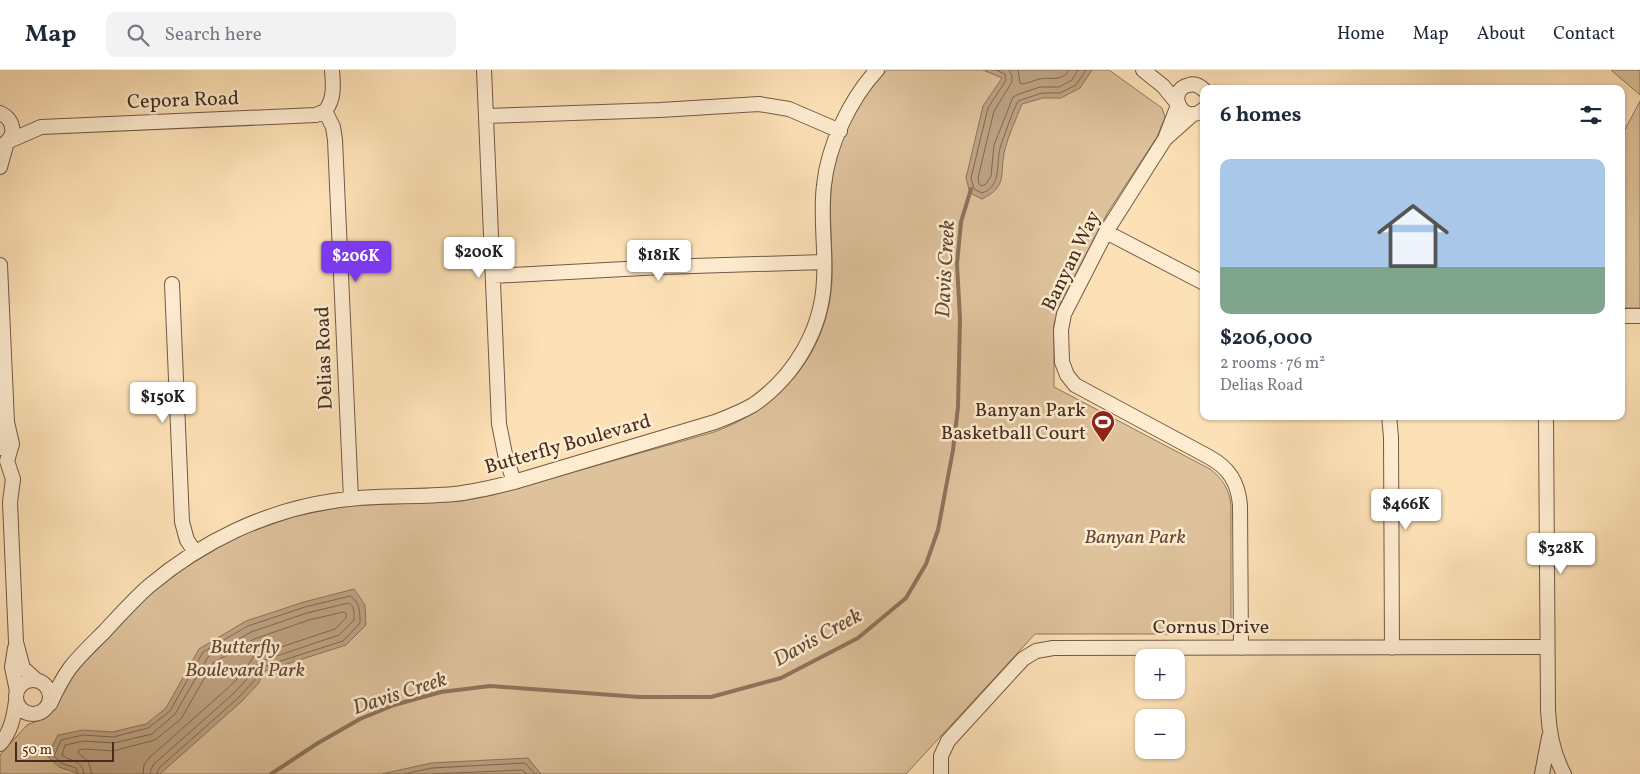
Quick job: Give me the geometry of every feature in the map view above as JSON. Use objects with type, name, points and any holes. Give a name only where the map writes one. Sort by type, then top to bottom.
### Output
[{"type":"street","points":[[325,111],[330,106],[333,93],[332,70]]},
{"type":"street","points":[[484,70],[499,424],[505,454],[514,482]]},
{"type":"street","name":"Butterfly Boulevard","points":[[50,704],[58,686],[70,667],[136,598],[194,552],[246,526],[283,512],[306,506],[351,499],[453,494],[482,490],[715,422],[751,406],[762,398],[784,377],[794,364],[809,339],[820,313],[824,278],[822,209],[829,157],[848,110],[877,70]]},
{"type":"street","points":[[1147,73],[1170,82],[1197,85],[1200,87]]},
{"type":"street","points":[[1147,73],[1184,112],[1199,113]]},
{"type":"street","name":"Banyan Way","points":[[1187,85],[1178,94],[1178,104],[1165,138],[1106,232],[1064,314],[1061,330],[1061,355],[1064,368],[1071,380],[1080,389],[1210,457],[1224,466],[1232,476],[1238,490],[1240,505],[1241,648]]},
{"type":"street","points":[[486,116],[660,110],[759,104],[789,109],[840,131]]},
{"type":"street","name":"Cepora Road","points":[[5,143],[41,127],[316,116],[325,111]]},
{"type":"street","name":"Delias Road","points":[[325,111],[335,140],[351,499]]},
{"type":"street","points":[[0,167],[5,143],[13,130],[11,122],[3,112]]},
{"type":"street","name":"Cepora Road","points":[[3,112],[41,127]]},
{"type":"street","name":"Banyan Way","points":[[1165,138],[1199,113]]},
{"type":"street","points":[[1106,232],[1200,281]]},
{"type":"street","points":[[493,276],[662,267],[824,262]]},
{"type":"street","points":[[0,265],[7,422],[12,444],[2,465],[13,479],[10,502],[16,642],[23,668],[36,680],[48,686],[51,698],[50,704],[42,713],[30,714],[21,710],[12,667],[16,642]]},
{"type":"street","points":[[172,284],[182,522],[187,540],[194,552]]},
{"type":"street","points":[[1625,316],[1640,316]]},
{"type":"street","points":[[1389,420],[1392,648]]},
{"type":"street","points":[[1542,774],[1549,734],[1546,420]]},
{"type":"street","points":[[0,448],[7,422]]},
{"type":"street","name":"Cornus Drive","points":[[941,774],[941,756],[948,741],[1024,659],[1036,651],[1053,648],[1547,647]]},
{"type":"street","name":"Butterfly Boulevard","points":[[36,680],[57,674],[70,667]]},
{"type":"street","points":[[4,739],[14,717],[17,696],[24,682],[36,680]]},
{"type":"street","points":[[4,739],[36,714]]},
{"type":"street","points":[[1549,734],[1558,764],[1564,774]]},
{"type":"green space","points":[[887,70],[1109,70],[1162,108],[1165,117],[1157,137],[1108,212],[1060,304],[1054,324],[1054,387],[1210,469],[1222,481],[1229,494],[1231,505],[1231,628],[1225,634],[1035,634],[906,774],[0,774],[0,755],[27,725],[42,719],[51,712],[65,683],[147,597],[183,569],[226,543],[247,533],[292,517],[344,506],[463,501],[493,495],[714,432],[738,422],[760,408],[780,392],[797,374],[811,353],[822,330],[829,306],[832,279],[830,205],[835,164],[844,135],[858,107]]},
{"type":"green space","points":[[1611,70],[1640,70],[1640,95]]},
{"type":"green space","points":[[1640,101],[1640,308],[1625,308],[1625,129]]},
{"type":"water","points":[[983,70],[1092,70],[1080,88],[1061,98],[1043,98],[1022,104],[1005,149],[1000,184],[982,199],[970,193],[966,178],[983,106],[1002,78]]},
{"type":"water","points":[[354,589],[365,605],[366,625],[346,645],[265,671],[258,684],[241,702],[160,774],[80,774],[59,767],[47,756],[58,735],[83,730],[112,732],[146,724],[166,708],[199,649],[246,621],[304,602]]},
{"type":"water","points":[[528,758],[541,774],[382,774],[431,763]]},
{"type":"waterway","name":"Davis Creek","points":[[271,774],[318,743],[360,719],[394,705],[441,692],[490,686],[639,697],[711,697],[781,678],[858,638],[906,598],[926,564],[938,530],[953,450],[958,407],[960,319],[957,264],[961,222],[971,189]]},
{"type":"place","name":"Banyan Park Basketball Court","points":[[1103,443]]},
{"type":"park label","name":"Banyan Park","points":[[1135,538]]},
{"type":"park label","name":"Butterfly Boulevard Park","points":[[245,660]]}]
